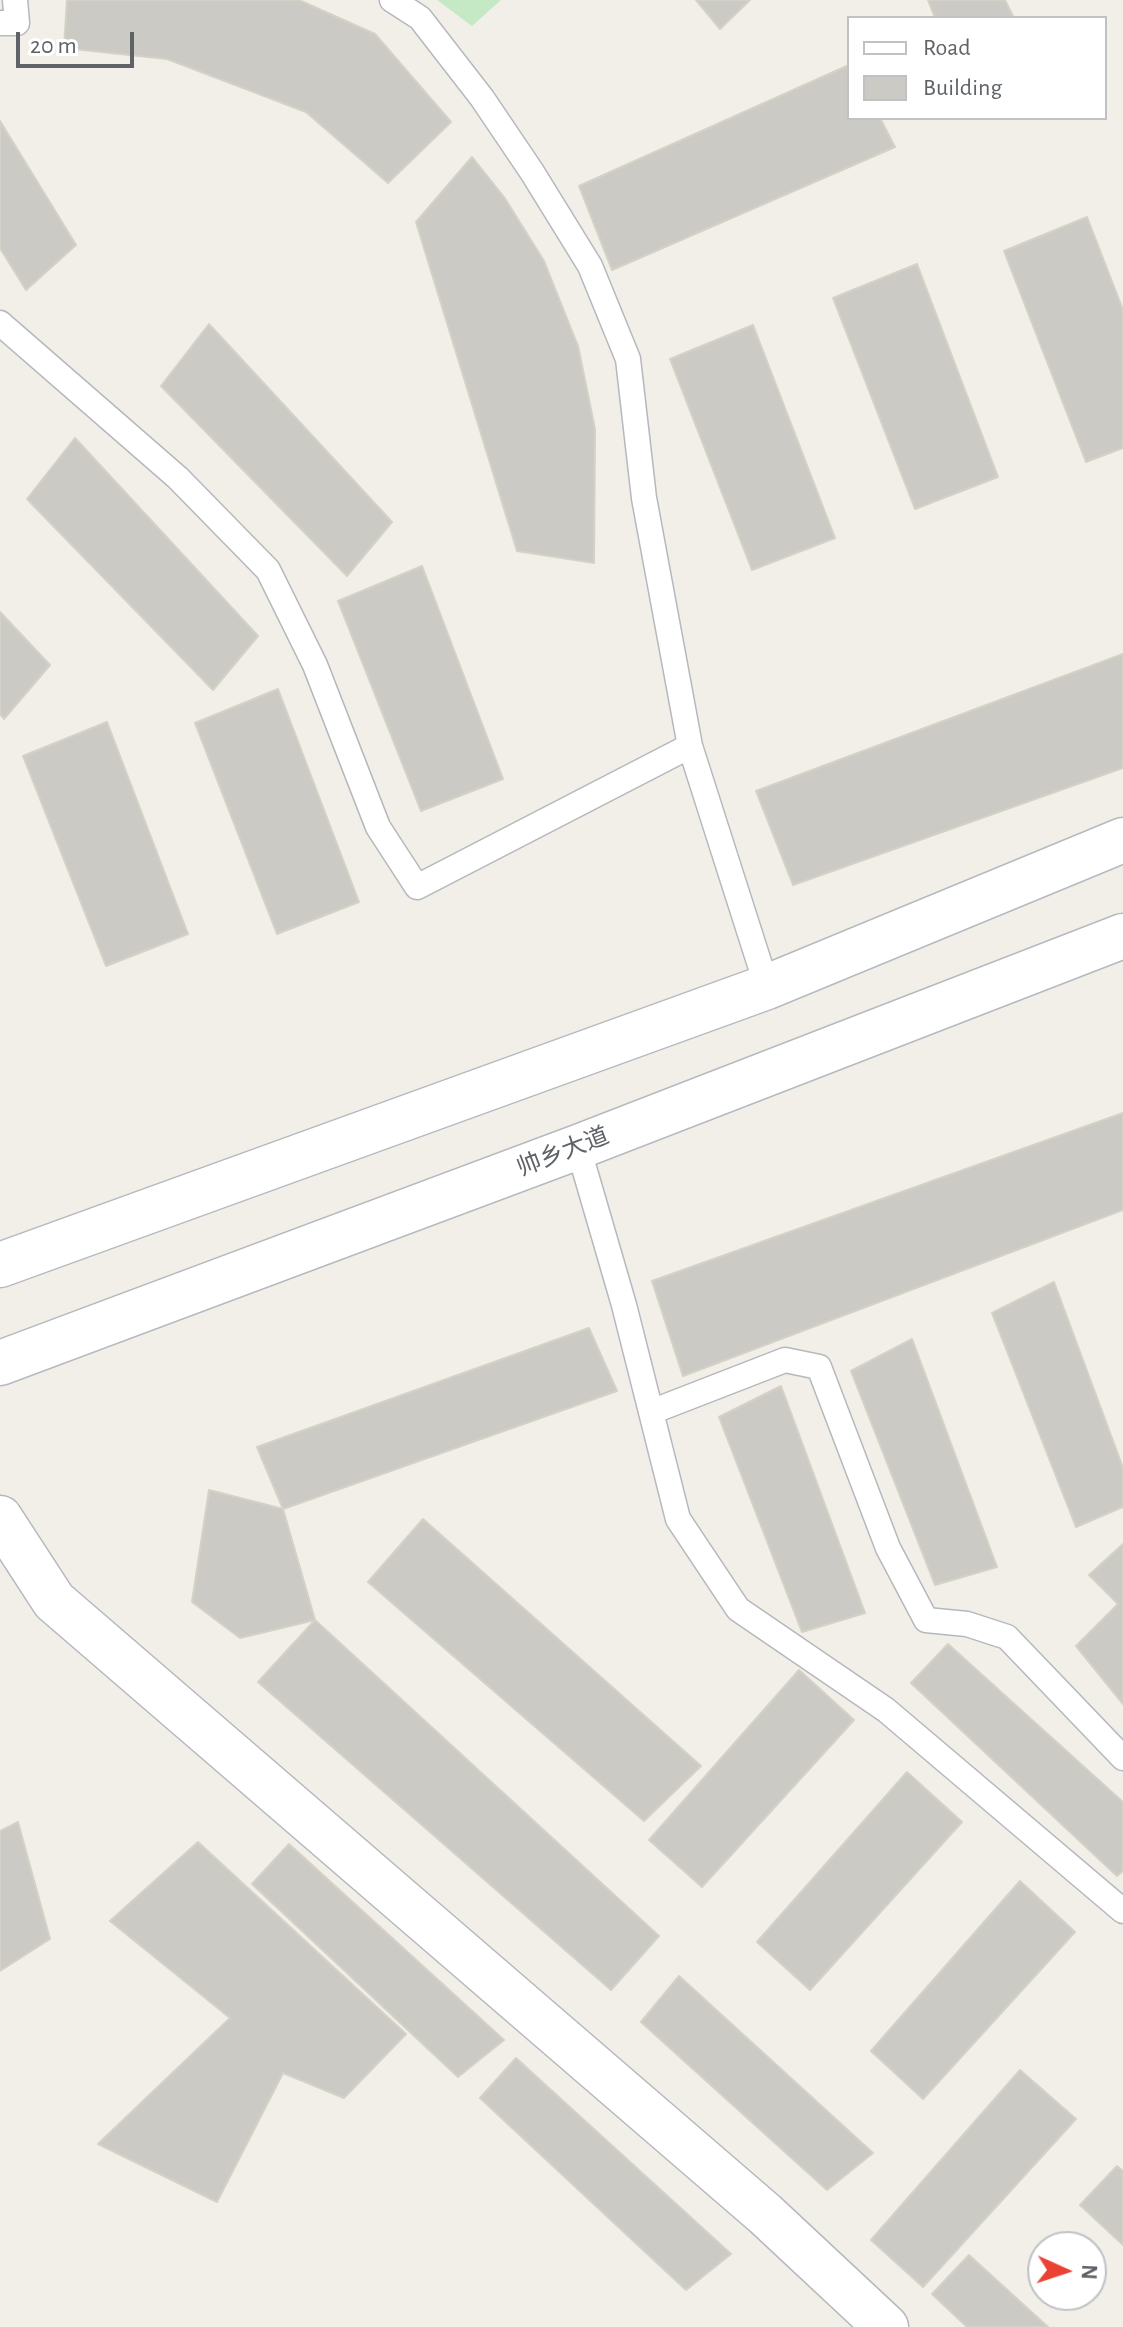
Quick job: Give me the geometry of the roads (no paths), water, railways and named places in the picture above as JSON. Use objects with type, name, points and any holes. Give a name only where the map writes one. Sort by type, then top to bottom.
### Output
[{"type":"main road","points":[[0,1265],[767,987],[1123,840]]},
{"type":"main road","name":"帅乡大道","points":[[0,1363],[578,1147],[1123,936]]},
{"type":"main road","points":[[0,1518],[54,1601],[765,2214],[886,2327]]},
{"type":"lane","points":[[0,23],[17,23],[15,0]]},
{"type":"lane","points":[[392,0],[420,18],[482,98],[532,172],[590,266],[628,359],[644,498],[690,746],[767,987]]},
{"type":"lane","points":[[0,323],[178,478],[268,570],[315,665],[378,827],[417,887],[690,746]]},
{"type":"lane","points":[[578,1147],[678,1519],[738,1609],[886,1710],[1123,1911]]},
{"type":"lane","points":[[651,1412],[785,1360],[819,1367],[888,1548],[926,1620],[967,1624],[1007,1637],[1123,1758]]}]
